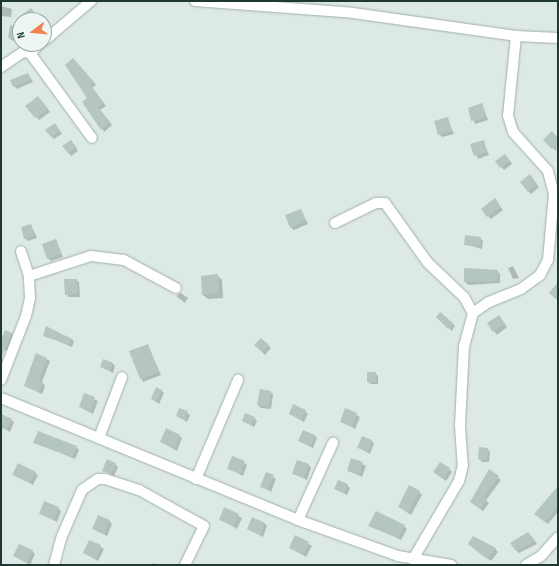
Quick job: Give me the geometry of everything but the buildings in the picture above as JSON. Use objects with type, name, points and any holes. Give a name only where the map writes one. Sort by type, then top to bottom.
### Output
[{"type":"street","points":[[52,34],[91,1]]},
{"type":"street","points":[[195,1],[353,12],[516,36],[558,38]]},
{"type":"street","points":[[412,558],[459,481],[462,465],[460,426],[464,346],[473,313],[489,302],[521,289],[540,275],[548,260],[554,194],[548,171],[513,132],[508,116],[516,36]]},
{"type":"street","points":[[3,61],[23,52],[30,53],[92,138]]},
{"type":"street","points":[[335,223],[376,203],[385,204],[428,263],[464,297],[473,313]]},
{"type":"street","points":[[1,380],[26,316],[30,298],[29,276],[21,251]]},
{"type":"street","points":[[29,276],[91,256],[124,260],[176,288]]},
{"type":"street","points":[[98,438],[122,377]]},
{"type":"street","points":[[196,479],[238,380]]},
{"type":"street","points":[[1,398],[298,520],[398,556],[448,564]]},
{"type":"street","points":[[298,520],[333,443]]},
{"type":"street","points":[[54,565],[62,536],[82,490],[98,479],[105,479],[139,490],[204,526],[185,565]]},
{"type":"street","points":[[526,565],[541,556],[558,537]]}]
